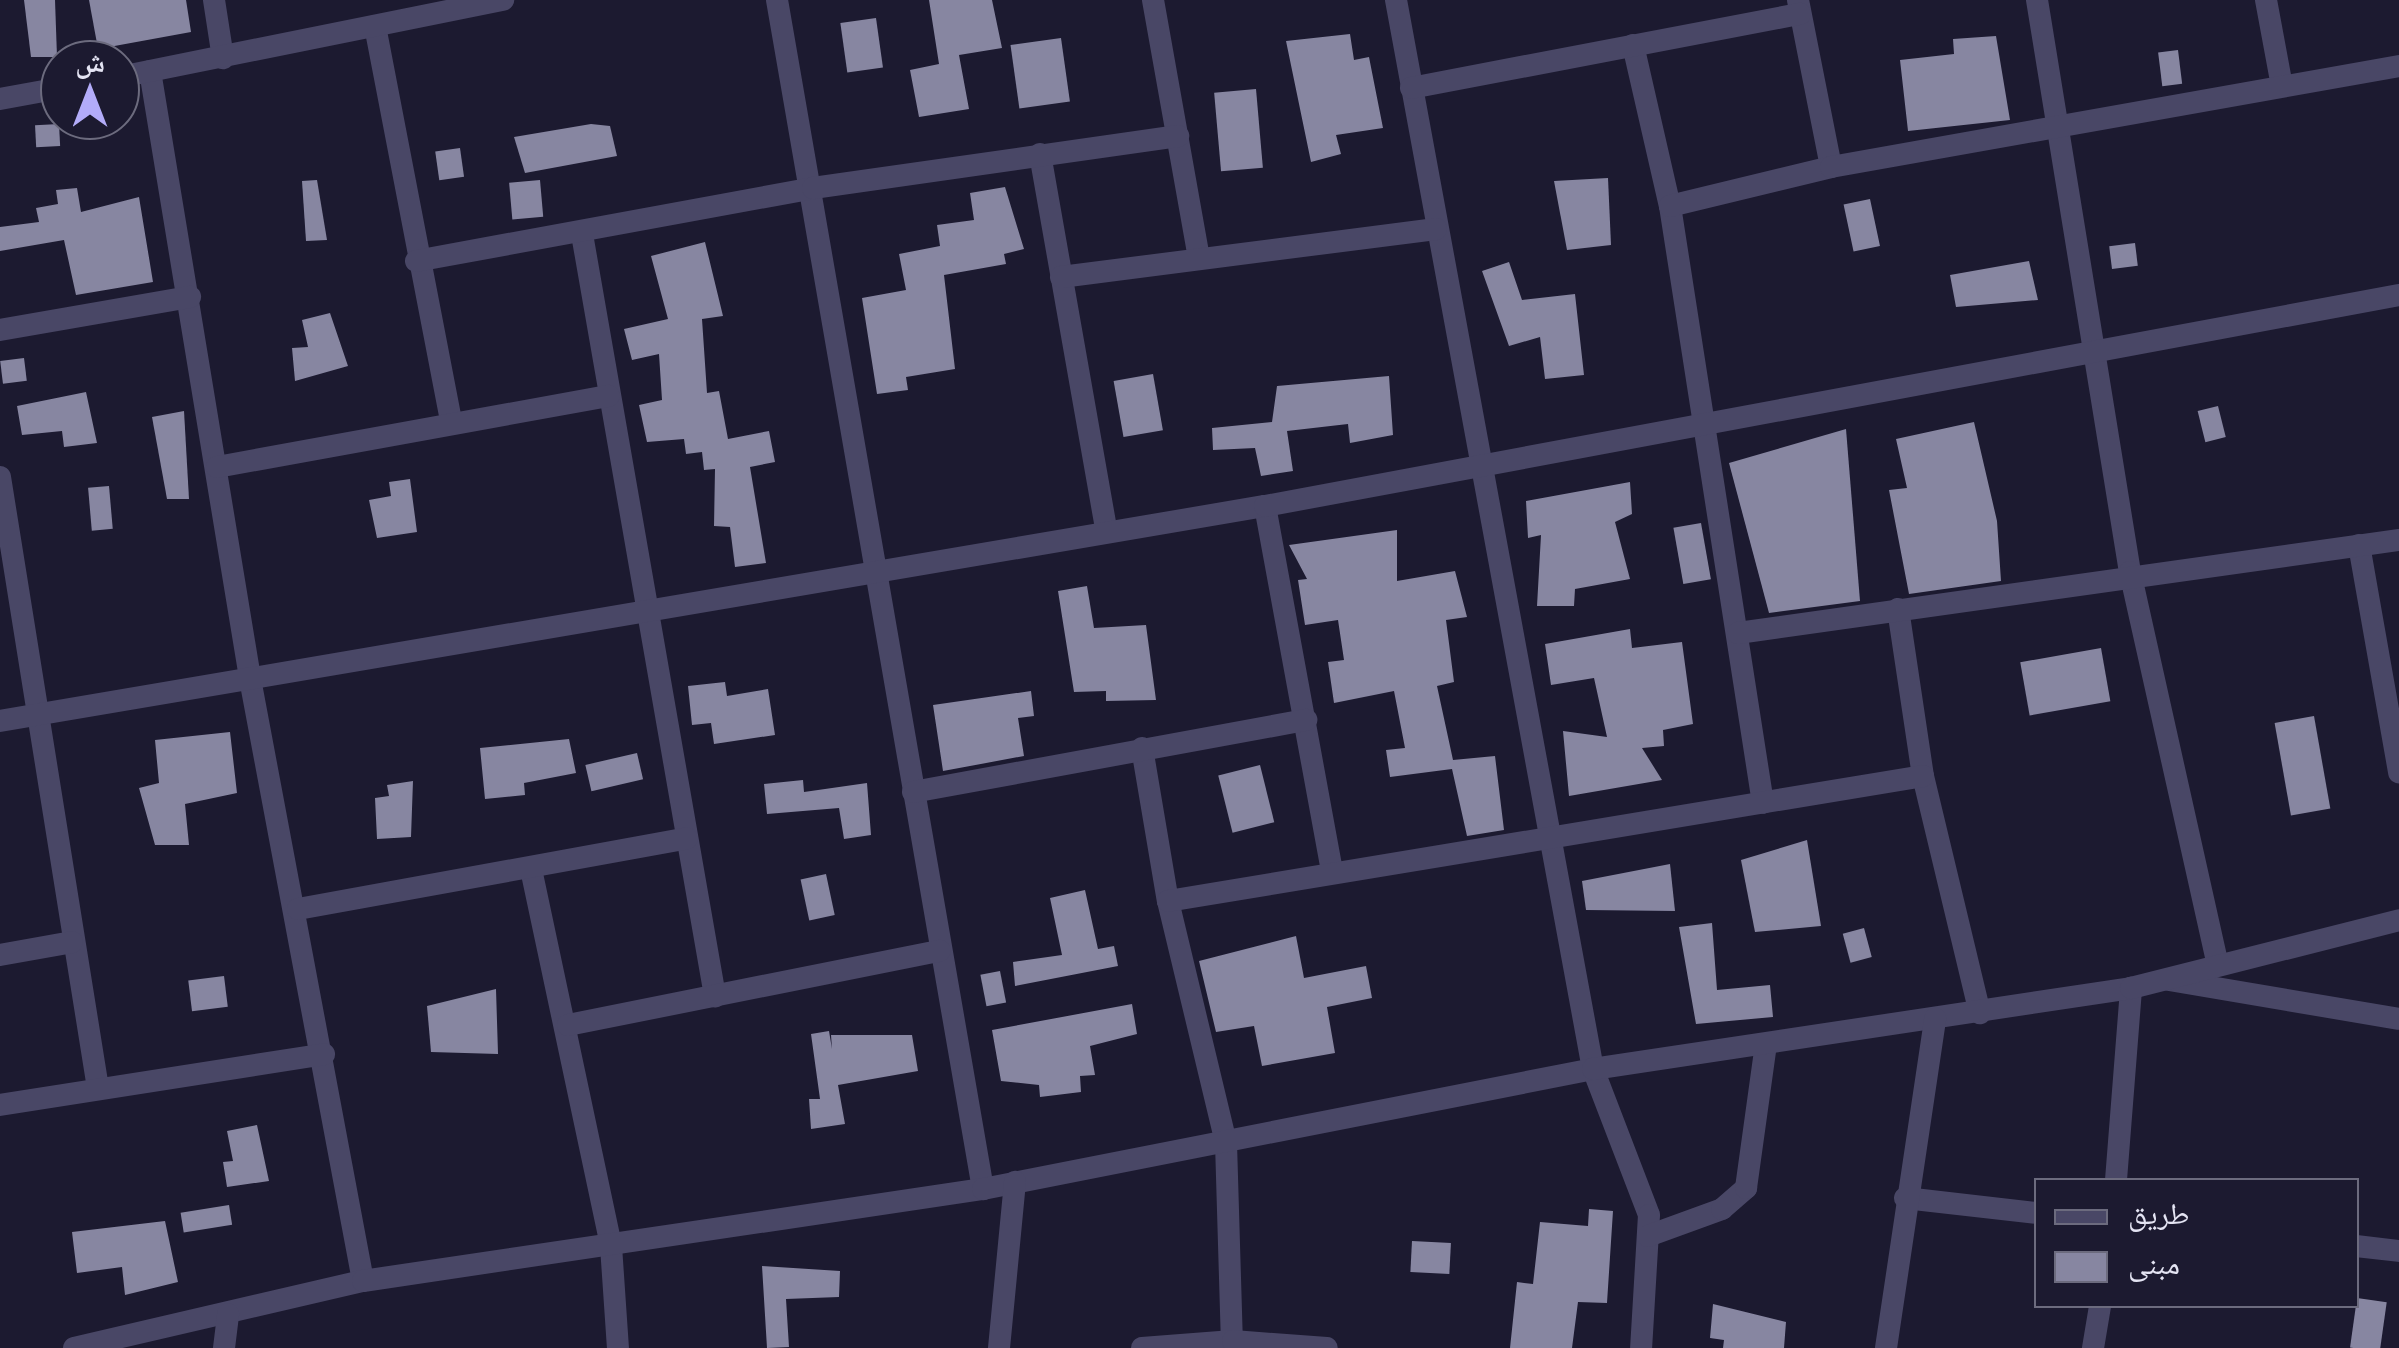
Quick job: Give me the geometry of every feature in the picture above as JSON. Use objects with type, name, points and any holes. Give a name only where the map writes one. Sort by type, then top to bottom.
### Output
[{"type":"street","points":[[214,0],[223,58]]},
{"type":"street","points":[[140,74],[503,0]]},
{"type":"street","points":[[777,0],[814,188],[983,1189]]},
{"type":"street","points":[[1153,0],[1199,256]]},
{"type":"street","points":[[1396,0],[1480,466],[1554,839],[1593,1070],[1642,1188],[1648,1236],[1641,1348]]},
{"type":"street","points":[[2037,0],[2130,572],[2217,962]]},
{"type":"street","points":[[2266,0],[2282,86]]},
{"type":"street","points":[[1411,88],[1799,7],[1831,167]]},
{"type":"street","points":[[375,26],[416,261],[452,424]]},
{"type":"street","points":[[1633,44],[1670,206],[1763,804]]},
{"type":"street","points":[[1670,206],[1831,167],[2399,66]]},
{"type":"street","points":[[150,72],[251,684],[298,910],[363,1281]]},
{"type":"street","points":[[1,96],[40,91]]},
{"type":"street","points":[[416,261],[582,234],[814,188],[1178,136]]},
{"type":"street","points":[[1040,154],[1106,529]]},
{"type":"street","points":[[1060,277],[1199,256],[1436,229]]},
{"type":"street","points":[[582,234],[715,996]]},
{"type":"street","points":[[0,721],[251,684],[648,608],[1106,529],[1264,506],[1704,420],[2399,295]]},
{"type":"street","points":[[0,330],[190,297]]},
{"type":"street","points":[[217,467],[609,396]]},
{"type":"street","points":[[0,477],[42,714],[72,942],[98,1088]]},
{"type":"street","points":[[1264,506],[1332,870]]},
{"type":"street","points":[[1738,634],[2130,572],[2399,540]]},
{"type":"street","points":[[2359,545],[2391,676],[2399,774]]},
{"type":"street","points":[[1898,609],[1923,776],[1980,1013]]},
{"type":"street","points":[[913,792],[1306,720]]},
{"type":"street","points":[[1142,748],[1168,901],[1226,1143],[1232,1344]]},
{"type":"street","points":[[1168,901],[1332,870],[1554,839],[1923,776]]},
{"type":"street","points":[[298,910],[687,838]]},
{"type":"street","points":[[531,869],[568,1025],[611,1246],[618,1348]]},
{"type":"street","points":[[74,1348],[363,1281],[983,1189],[1593,1070],[2131,988],[2217,962],[2399,920]]},
{"type":"street","points":[[0,954],[72,942]]},
{"type":"street","points":[[568,1025],[940,951]]},
{"type":"street","points":[[2160,979],[2399,1020]]},
{"type":"street","points":[[2116,1178],[2131,988]]},
{"type":"street","points":[[1886,1348],[1905,1198],[1935,1020]]},
{"type":"street","points":[[1648,1236],[1722,1210],[1746,1188],[1766,1044]]},
{"type":"street","points":[[0,1105],[324,1054]]},
{"type":"street","points":[[999,1348],[1015,1182]]},
{"type":"street","points":[[1905,1198],[2034,1213]]},
{"type":"street","points":[[2359,1246],[2399,1251]]},
{"type":"street","points":[[2094,1348],[2100,1308]]},
{"type":"street","points":[[224,1348],[228,1314]]},
{"type":"street","points":[[1142,1348],[1232,1344],[1327,1348]]},
{"type":"building","points":[[24,0],[55,0],[56,40],[40,40],[40,57],[31,57]]},
{"type":"building","points":[[89,0],[186,0],[191,32],[140,41],[96,40]]},
{"type":"building","points":[[929,0],[992,0],[1002,48],[959,55],[969,109],[919,117],[910,70],[939,64]]},
{"type":"building","points":[[876,18],[883,68],[847,73],[840,23]]},
{"type":"building","points":[[1350,34],[1354,60],[1369,57],[1383,128],[1336,135],[1341,154],[1311,162],[1286,41]]},
{"type":"building","points":[[1996,36],[2010,120],[1908,131],[1900,60],[1954,54],[1953,39]]},
{"type":"building","points":[[1061,38],[1070,101],[1019,108],[1010,45]]},
{"type":"building","points":[[2178,50],[2182,84],[2162,86],[2158,52]]},
{"type":"building","points":[[1256,89],[1263,168],[1221,171],[1214,93]]},
{"type":"building","points":[[591,124],[610,126],[617,156],[525,173],[514,137]]},
{"type":"building","points":[[35,125],[40,125],[40,140],[60,140],[60,146],[36,147]]},
{"type":"building","points":[[460,148],[464,177],[439,180],[435,151]]},
{"type":"building","points":[[1608,178],[1611,245],[1567,250],[1554,181]]},
{"type":"building","points":[[317,180],[327,240],[306,241],[302,181]]},
{"type":"building","points":[[540,180],[543,217],[512,220],[509,183]]},
{"type":"building","points":[[1005,187],[1024,249],[1004,254],[1006,264],[944,275],[955,369],[906,377],[908,390],[877,394],[862,298],[906,290],[899,254],[940,246],[937,225],[974,220],[970,193]]},
{"type":"building","points":[[77,188],[81,212],[139,197],[153,282],[76,295],[64,240],[0,251],[0,227],[39,222],[36,208],[58,204],[56,190]]},
{"type":"building","points":[[1870,199],[1880,246],[1854,252],[1844,205]]},
{"type":"building","points":[[705,242],[723,316],[702,319],[707,393],[719,391],[728,439],[769,431],[775,462],[750,467],[766,563],[735,567],[730,527],[714,526],[715,469],[704,470],[702,452],[686,454],[684,439],[647,442],[639,405],[662,400],[659,354],[632,360],[624,329],[668,319],[651,256]]},
{"type":"building","points":[[2135,243],[2138,266],[2112,269],[2109,246]]},
{"type":"building","points":[[2029,261],[2038,300],[1956,307],[1950,275]]},
{"type":"building","points":[[1509,262],[1522,300],[1575,294],[1584,375],[1545,379],[1540,337],[1509,346],[1482,271]]},
{"type":"building","points":[[330,313],[348,366],[295,381],[292,348],[308,347],[302,320]]},
{"type":"building","points":[[24,358],[27,381],[3,384],[0,361]]},
{"type":"building","points":[[1153,374],[1163,430],[1124,437],[1114,381]]},
{"type":"building","points":[[1389,376],[1393,435],[1350,443],[1348,424],[1287,431],[1293,471],[1261,476],[1255,448],[1213,450],[1212,428],[1272,422],[1277,386]]},
{"type":"building","points":[[86,392],[97,443],[64,447],[62,431],[22,435],[17,406]]},
{"type":"building","points":[[2218,406],[2226,437],[2205,442],[2198,411]]},
{"type":"building","points":[[184,411],[189,499],[167,499],[152,417]]},
{"type":"building","points":[[1974,422],[1997,521],[2001,581],[1909,594],[1889,490],[1907,488],[1896,439]]},
{"type":"building","points":[[1846,429],[1860,601],[1769,613],[1729,463]]},
{"type":"building","points":[[410,479],[417,532],[377,538],[369,500],[391,496],[389,482]]},
{"type":"building","points":[[1630,482],[1632,514],[1615,522],[1630,579],[1575,589],[1574,606],[1537,606],[1541,535],[1528,538],[1526,501]]},
{"type":"building","points":[[109,486],[113,529],[92,531],[88,488]]},
{"type":"building","points":[[1701,523],[1711,579],[1683,584],[1673,528]]},
{"type":"building","points":[[1397,530],[1397,581],[1455,571],[1467,617],[1446,620],[1454,682],[1437,686],[1453,760],[1495,756],[1504,830],[1467,836],[1452,769],[1390,777],[1386,750],[1405,748],[1394,691],[1334,703],[1328,662],[1344,660],[1338,620],[1305,625],[1298,580],[1307,579],[1289,545]]},
{"type":"building","points":[[1087,586],[1094,628],[1146,625],[1156,700],[1106,701],[1106,691],[1074,692],[1058,591]]},
{"type":"building","points":[[1630,629],[1632,648],[1682,642],[1693,724],[1663,730],[1664,746],[1642,748],[1662,780],[1569,796],[1563,731],[1607,737],[1594,678],[1551,685],[1545,644]]},
{"type":"building","points":[[2101,648],[2110,701],[2030,715],[2020,662]]},
{"type":"building","points":[[725,682],[727,696],[768,689],[775,735],[714,744],[711,723],[692,725],[688,686]]},
{"type":"building","points":[[1031,691],[1034,716],[1018,718],[1024,756],[943,771],[933,705]]},
{"type":"building","points":[[2314,716],[2330,809],[2291,816],[2275,723]]},
{"type":"building","points":[[230,732],[237,793],[185,804],[189,845],[155,845],[139,788],[159,783],[155,740]]},
{"type":"building","points":[[569,739],[576,773],[524,783],[525,795],[485,799],[480,748]]},
{"type":"building","points":[[637,753],[643,779],[591,791],[585,765]]},
{"type":"building","points":[[1260,765],[1274,822],[1233,833],[1218,775]]},
{"type":"building","points":[[803,780],[804,792],[867,783],[871,835],[844,839],[839,808],[767,814],[764,784]]},
{"type":"building","points":[[413,781],[411,837],[377,839],[375,798],[389,796],[387,785]]},
{"type":"building","points":[[1807,840],[1821,926],[1755,932],[1741,860]]},
{"type":"building","points":[[1670,864],[1675,911],[1586,910],[1582,881]]},
{"type":"building","points":[[826,874],[835,915],[809,920],[801,879]]},
{"type":"building","points":[[1085,890],[1098,949],[1114,946],[1118,966],[1015,986],[1013,962],[1062,955],[1050,898]]},
{"type":"building","points":[[1712,923],[1717,990],[1770,985],[1773,1017],[1696,1024],[1679,927]]},
{"type":"building","points":[[1864,928],[1872,957],[1851,963],[1843,934]]},
{"type":"building","points":[[1296,936],[1304,978],[1366,966],[1372,998],[1327,1007],[1335,1053],[1262,1066],[1254,1026],[1216,1032],[1199,961]]},
{"type":"building","points":[[1000,971],[1006,1002],[986,1006],[980,975]]},
{"type":"building","points":[[224,976],[228,1007],[192,1011],[188,980]]},
{"type":"building","points":[[496,989],[498,1054],[431,1052],[427,1006]]},
{"type":"building","points":[[1132,1004],[1137,1034],[1090,1046],[1095,1075],[1080,1076],[1081,1092],[1040,1097],[1039,1085],[1001,1081],[992,1030]]},
{"type":"building","points":[[829,1031],[832,1049],[831,1035],[912,1035],[918,1071],[838,1085],[845,1124],[811,1129],[809,1099],[820,1099],[811,1034]]},
{"type":"building","points":[[257,1125],[269,1181],[227,1187],[223,1162],[233,1161],[227,1131]]},
{"type":"building","points":[[229,1205],[232,1225],[184,1232],[181,1213]]},
{"type":"building","points":[[1589,1209],[1613,1211],[1607,1303],[1578,1302],[1572,1348],[1510,1348],[1517,1282],[1533,1284],[1540,1222],[1588,1226]]},
{"type":"building","points":[[165,1221],[178,1282],[125,1295],[122,1267],[77,1273],[72,1232]]},
{"type":"building","points":[[1412,1241],[1451,1243],[1449,1274],[1410,1272]]},
{"type":"building","points":[[762,1266],[840,1271],[839,1297],[786,1299],[789,1347],[767,1348]]},
{"type":"building","points":[[2359,1298],[2387,1302],[2380,1348],[2350,1348]]},
{"type":"building","points":[[1713,1304],[1786,1322],[1784,1348],[1723,1348],[1724,1340],[1710,1338]]}]
